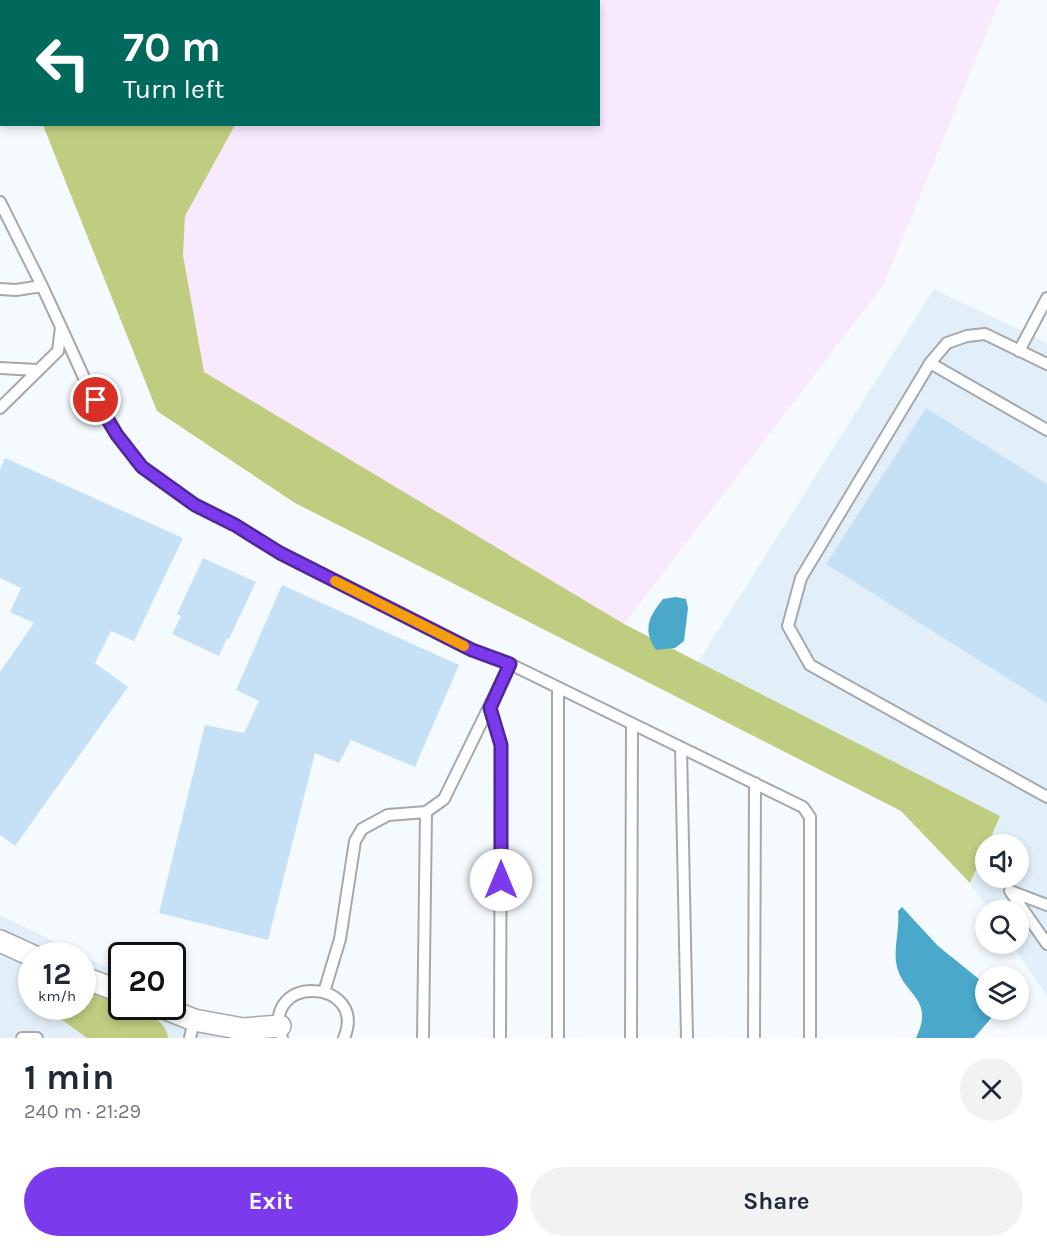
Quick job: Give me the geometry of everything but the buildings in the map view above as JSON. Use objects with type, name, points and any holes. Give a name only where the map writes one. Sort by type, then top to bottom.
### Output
[{"type":"street","points":[[0,942],[18,950]]},
{"type":"street","points":[[179,1020],[192,1029],[281,1032]]},
{"type":"lane","points":[[0,202],[86,382],[117,435],[142,467],[195,505],[235,525],[280,553],[472,650],[510,664],[802,807],[810,817],[810,1038]]},
{"type":"lane","points":[[0,227],[14,228]]},
{"type":"lane","points":[[0,289],[16,290],[42,286]]},
{"type":"lane","points":[[1019,351],[1047,298]]},
{"type":"lane","points":[[0,408],[58,351],[61,327]]},
{"type":"lane","points":[[1047,364],[984,334],[967,336],[947,344],[930,363],[801,578],[788,626],[810,665],[1047,797]]},
{"type":"lane","points":[[930,363],[1047,430]]},
{"type":"lane","points":[[0,368],[37,370]]},
{"type":"lane","points":[[324,992],[340,939],[355,842],[362,829],[388,815],[426,812],[444,800],[510,664]]},
{"type":"lane","points":[[558,689],[558,1038]]},
{"type":"lane","points":[[490,708],[501,745],[500,1038]]},
{"type":"lane","points":[[632,724],[632,1038]]},
{"type":"lane","points":[[681,748],[687,1038]]},
{"type":"lane","points":[[753,1038],[755,783]]},
{"type":"lane","points":[[423,1038],[426,812]]},
{"type":"lane","points":[[1047,905],[1011,891],[1047,944]]},
{"type":"lane","points":[[281,1032],[283,1008],[290,999],[309,990],[324,992],[339,1002],[345,1011],[347,1021],[344,1038]]},
{"type":"lane","points":[[22,1038],[37,1038]]},
{"type":"shaded area","points":[[600,0],[1000,0],[884,284],[624,624],[204,372],[183,254],[185,215],[234,126],[600,126]]},
{"type":"shaded area","points":[[934,289],[1047,343],[1047,996],[1029,970],[1029,966],[1026,966],[1018,954],[1029,954],[1029,900],[982,900],[970,883],[975,872],[975,888],[1029,888],[1029,834],[992,834],[1000,816],[698,662]]},
{"type":"shaded area","points":[[0,915],[55,942],[18,942],[18,1020],[96,1020],[96,962],[108,968],[108,1020],[186,1020],[186,1005],[222,1022],[223,1038],[0,1038]]},
{"type":"green space","points":[[43,126],[234,126],[185,216],[183,255],[204,372],[624,624],[1000,816],[992,834],[975,834],[975,872],[970,883],[901,811],[295,503],[157,411]]},
{"type":"green space","points":[[96,994],[108,996],[108,1020],[157,1020],[163,1025],[168,1038],[87,1038],[62,1020],[96,1020]]},
{"type":"water","points":[[676,597],[686,599],[688,608],[684,641],[675,648],[656,650],[648,630],[651,617],[663,599]]},
{"type":"water","points":[[902,907],[938,946],[975,976],[975,1020],[990,1020],[974,1038],[916,1038],[922,1013],[920,1004],[899,973],[896,962],[898,911]]},
{"type":"slow traffic","points":[[335,581],[464,646]]},
{"type":"route","points":[[96,400],[117,435],[142,467],[195,505],[235,525],[280,553],[365,596],[472,650],[510,664],[490,708],[501,745],[501,880]]}]
